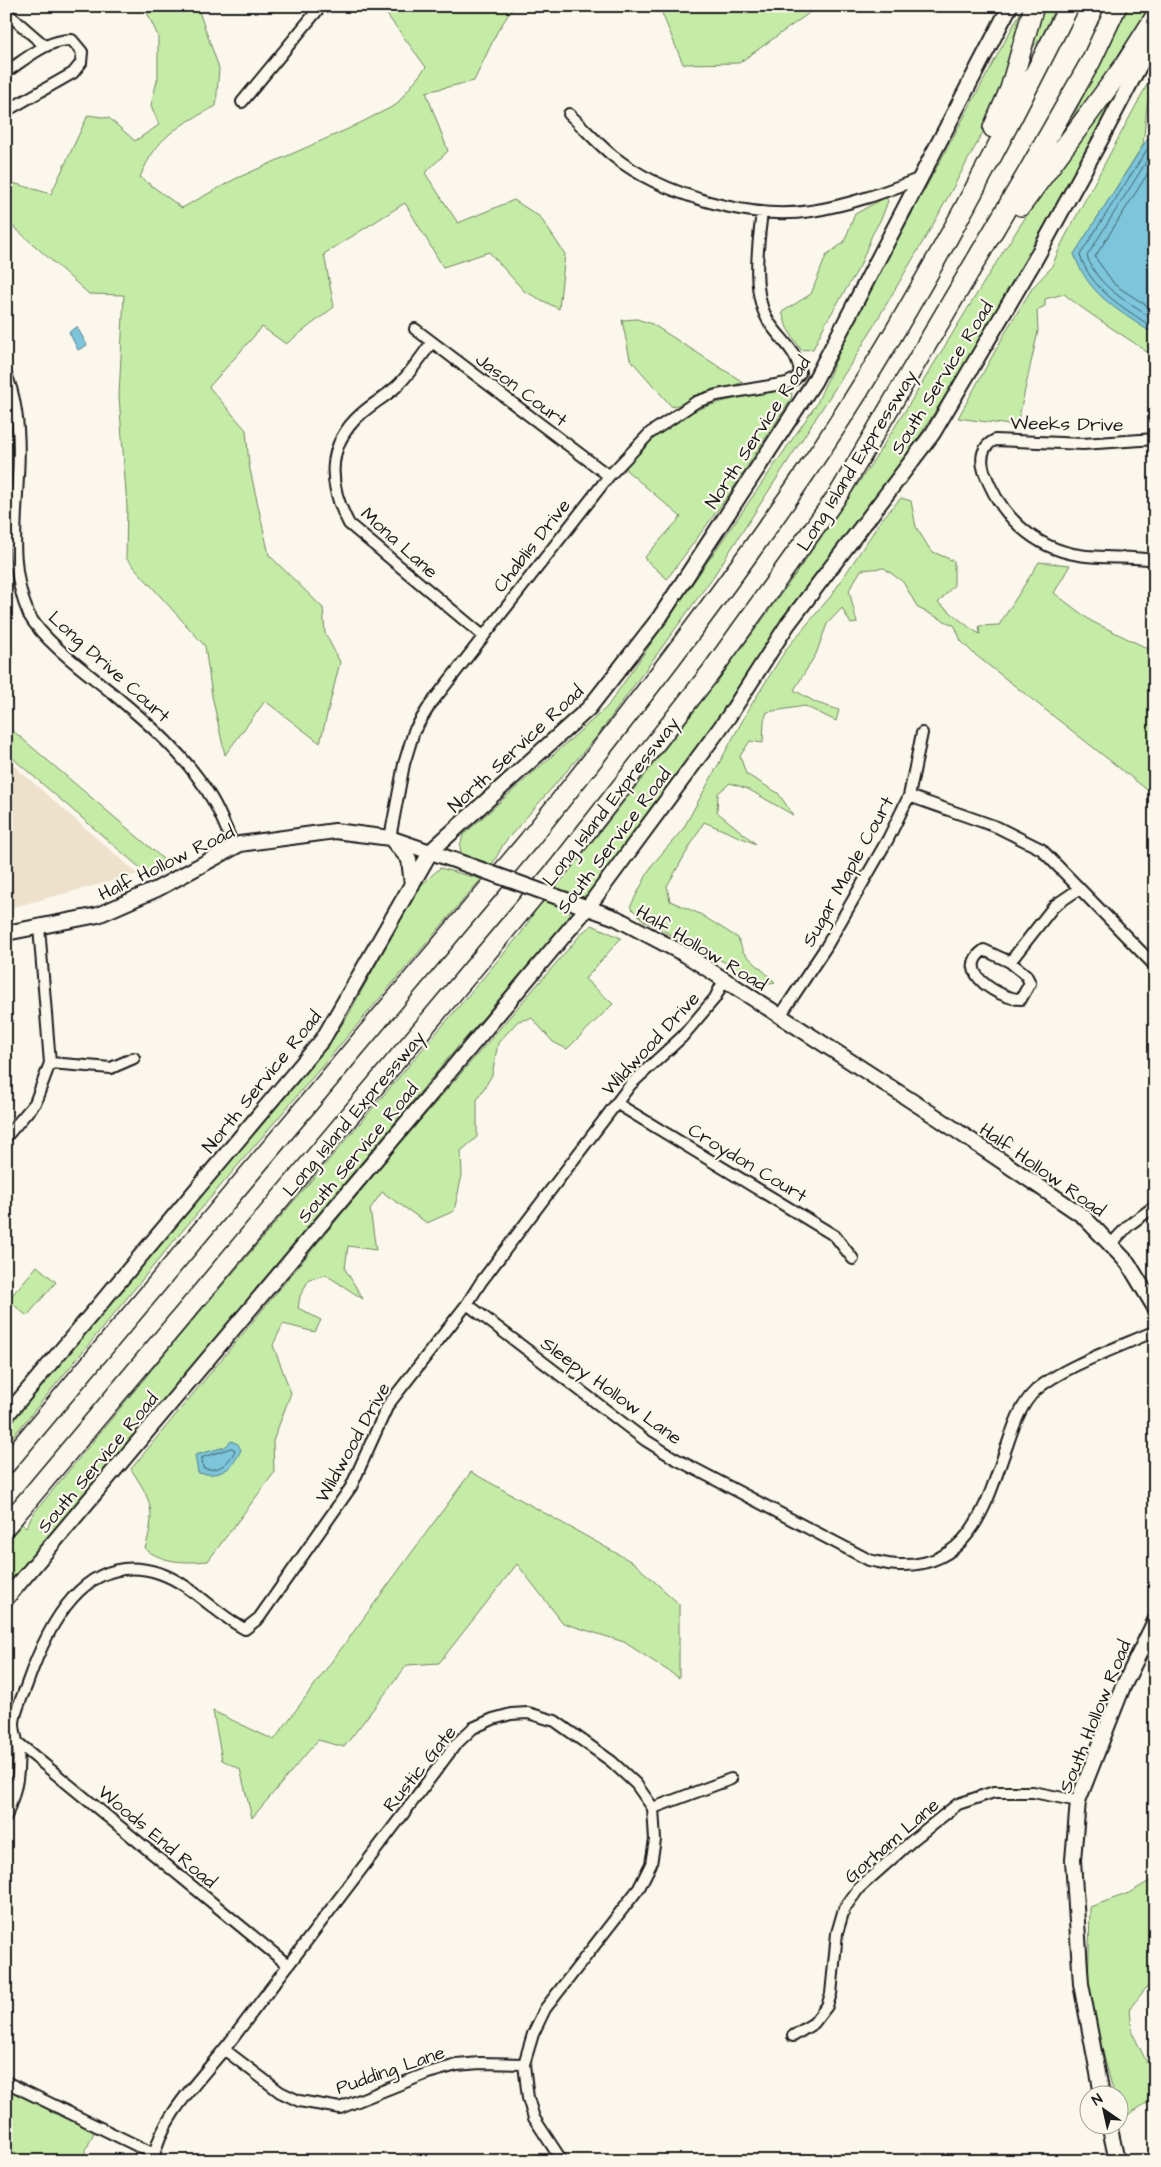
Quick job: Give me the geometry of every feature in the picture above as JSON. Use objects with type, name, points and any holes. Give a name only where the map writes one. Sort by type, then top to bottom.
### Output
[{"type":"highway","points":[[930,270],[1010,89],[1034,6]]},
{"type":"highway","name":"Long Island Expressway","points":[[6,1464],[472,909],[610,738],[745,559],[807,470],[930,270],[1069,6]]},
{"type":"highway","name":"Long Island Expressway","points":[[6,1526],[560,865],[676,718],[777,583],[840,492],[985,246],[1091,61],[1117,6]]},
{"type":"highway","points":[[985,246],[1014,214],[1124,66],[1155,17]]},
{"type":"main road","name":"North Service Road","points":[[6,1416],[323,1039],[431,852],[589,708],[660,617],[814,382],[868,274],[921,178],[1010,6]]},
{"type":"main road","name":"South Service Road","points":[[6,1599],[588,907],[729,716],[788,624],[933,433],[1036,258],[1155,36]]},
{"type":"main road","name":"Half Hollow Road","points":[[6,933],[98,915],[158,889],[240,844],[335,832],[390,838],[588,907],[616,918],[678,951],[938,1118],[1074,1210],[1111,1244],[1128,1263],[1155,1308]]},
{"type":"main road","points":[[390,838],[409,859],[412,885]]},
{"type":"main road","name":"South Hollow Road","points":[[1100,2084],[1081,1984],[1073,1860],[1078,1801],[1119,1697],[1155,1621]]},
{"type":"main road","points":[[1111,2134],[1117,2161]]},
{"type":"street","points":[[242,102],[321,6]]},
{"type":"street","points":[[6,12],[45,46]]},
{"type":"street","points":[[6,72],[45,46],[62,40],[72,40],[82,52],[81,63],[73,72],[6,111]]},
{"type":"street","points":[[569,114],[613,156],[638,173],[667,188],[703,200],[762,212],[786,214],[840,206],[875,196],[921,178]]},
{"type":"street","name":"Chablis Drive","points":[[390,838],[404,764],[414,731],[430,705],[482,635],[608,476],[650,433],[696,402],[717,395],[786,384],[795,379],[800,373],[799,362],[769,324],[760,297],[756,270],[762,212]]},
{"type":"street","name":"Jason Court","points":[[415,329],[608,476]]},
{"type":"street","name":"Mona Lane","points":[[432,342],[396,387],[361,413],[340,439],[334,460],[335,489],[349,524],[482,635]]},
{"type":"street","name":"Long Drive Court","points":[[6,375],[12,386],[20,434],[10,505],[12,567],[16,584],[30,617],[67,655],[163,738],[188,764],[213,800],[234,847]]},
{"type":"street","name":"Weeks Drive","points":[[1155,439],[1075,444],[995,440],[987,444],[983,449],[983,468],[991,489],[1015,524],[1036,540],[1058,551],[1079,556],[1130,556],[1155,560]]},
{"type":"street","name":"Sugar Maple Court","points":[[780,1016],[826,947],[888,838],[909,796],[922,733]]},
{"type":"street","points":[[909,796],[1023,838],[1041,849],[1155,966]]},
{"type":"street","points":[[1010,962],[1054,906],[1079,889]]},
{"type":"street","points":[[6,1137],[35,1103],[50,1063],[39,927]]},
{"type":"street","points":[[984,950],[1010,962],[1026,975],[1030,983],[1021,999],[1012,999],[978,978],[973,971],[976,956],[984,950]]},
{"type":"street","name":"Wildwood Drive","points":[[6,1817],[20,1774],[18,1743],[14,1724],[40,1652],[64,1608],[78,1590],[98,1578],[120,1570],[142,1569],[161,1574],[178,1582],[226,1620],[245,1629],[259,1618],[351,1487],[388,1405],[467,1304],[481,1282],[630,1084],[682,1037],[715,998],[724,980]]},
{"type":"street","points":[[50,1063],[111,1068],[134,1058]]},
{"type":"street","name":"Croydon Court","points":[[616,1103],[835,1236],[853,1259]]},
{"type":"street","points":[[1111,1244],[1129,1225],[1155,1206]]},
{"type":"street","name":"Sleepy Hollow Lane","points":[[467,1304],[645,1440],[768,1509],[869,1560],[900,1565],[922,1563],[939,1558],[953,1550],[977,1523],[1021,1410],[1036,1391],[1058,1376],[1155,1331]]},
{"type":"street","name":"Rustic Gate","points":[[153,2157],[165,2128],[180,2105],[225,2050],[456,1746],[474,1728],[493,1718],[511,1714],[528,1713],[555,1721],[623,1772],[636,1784],[653,1808]]},
{"type":"street","name":"Woods End Road","points":[[6,1733],[288,1965]]},
{"type":"street","points":[[562,2161],[534,2118],[528,2098],[524,2064],[533,2034],[545,2008],[639,1888],[651,1864],[655,1840],[653,1808],[730,1779]]},
{"type":"street","name":"Gorham Lane","points":[[793,2036],[814,2023],[827,2006],[831,1994],[837,1933],[844,1909],[859,1888],[920,1834],[958,1804],[994,1792],[1033,1792],[1078,1801]]},
{"type":"street","name":"Pudding Lane","points":[[225,2050],[280,2092],[299,2101],[340,2108],[428,2073],[457,2065],[480,2062],[524,2064]]},
{"type":"street","points":[[6,2082],[153,2157]]},
{"type":"shaded area","points":[[6,759],[138,874],[6,909]]},
{"type":"green space","points":[[144,6],[197,6],[219,68],[216,106],[190,120],[170,134],[154,151],[140,177],[182,208],[235,179],[348,129],[396,105],[426,67],[385,12],[389,6],[514,6],[497,32],[474,81],[426,92],[448,151],[425,173],[458,223],[514,200],[540,217],[565,254],[559,309],[524,291],[489,252],[443,267],[405,203],[324,254],[334,307],[286,344],[262,327],[209,387],[246,430],[249,465],[269,555],[323,608],[325,633],[340,662],[320,743],[265,701],[225,755],[212,696],[205,646],[126,558],[127,507],[119,396],[124,295],[89,294],[6,220],[6,181],[51,194],[88,115],[109,118],[135,141],[159,125],[151,105],[158,77],[158,36]]},
{"type":"green space","points":[[659,6],[819,6],[739,63],[683,64]]},
{"type":"green space","points":[[1024,6],[1030,6],[996,108],[935,221],[856,356],[713,577],[598,735],[504,843],[492,865],[461,853],[460,846],[463,835],[607,707],[816,405],[853,322]]},
{"type":"green space","points":[[1044,6],[1056,6],[1041,38],[1031,50]]},
{"type":"green space","points":[[1125,6],[1150,6],[1110,76],[1076,122],[1072,119]]},
{"type":"green space","points":[[1133,64],[1077,169],[956,379],[913,446],[762,649],[669,793],[590,893],[582,897],[552,887],[564,877],[643,777],[796,574],[868,469],[1040,196]]},
{"type":"green space","points":[[1155,70],[1147,106],[1143,145],[1074,255],[1149,331],[1155,329],[1155,358],[1064,294],[1045,299],[1045,306],[1037,310],[1038,331],[1017,426],[958,418],[1033,287],[1051,268],[1063,241]]},
{"type":"green space","points":[[886,197],[888,201],[882,217],[872,235],[860,266],[825,324],[813,349],[801,350],[787,328],[782,312],[811,294],[826,256],[844,242],[855,214]]},
{"type":"green space","points":[[637,319],[652,324],[743,382],[672,407],[630,359],[622,320]]},
{"type":"green space","points":[[777,391],[792,393],[791,399],[728,496],[667,579],[644,558],[681,517],[626,470],[627,462],[647,443],[680,417],[720,402]]},
{"type":"green space","points":[[901,498],[911,501],[916,527],[931,551],[954,561],[954,585],[938,603],[975,631],[980,634],[979,626],[999,625],[1039,562],[1070,565],[1054,593],[1091,621],[1155,652],[1155,796],[973,653],[961,641],[955,626],[918,608],[903,582],[884,568],[861,570],[849,590],[857,623],[851,624],[842,608],[827,624],[816,654],[794,690],[817,703],[839,710],[836,721],[805,706],[767,712],[764,721],[763,743],[750,741],[740,756],[746,774],[778,793],[793,815],[748,789],[730,783],[718,793],[717,812],[756,844],[704,822],[667,886],[670,901],[700,914],[738,938],[743,952],[775,982],[758,985],[732,966],[644,921],[630,907],[652,865],[683,829],[750,707],[787,648],[831,596],[882,519]]},
{"type":"green space","points":[[6,725],[163,859],[159,868],[148,872],[139,867],[18,763],[6,751]]},
{"type":"green space","points":[[440,868],[481,879],[173,1242],[6,1445],[6,1427],[325,1049],[346,1019],[418,888]]},
{"type":"green space","points":[[542,900],[567,907],[571,916],[456,1049],[6,1589],[6,1543],[22,1524],[26,1527],[34,1513],[177,1339],[522,932]]},
{"type":"green space","points":[[592,925],[621,938],[585,979],[613,1004],[567,1049],[553,1042],[532,1018],[518,1021],[498,1043],[492,1075],[477,1100],[477,1137],[461,1151],[462,1175],[454,1211],[427,1223],[382,1192],[370,1209],[376,1250],[348,1246],[345,1269],[363,1299],[326,1275],[309,1279],[300,1296],[298,1308],[321,1320],[315,1332],[283,1324],[273,1345],[291,1393],[273,1441],[274,1473],[208,1561],[175,1561],[152,1554],[145,1549],[151,1515],[148,1498],[131,1469],[392,1153],[583,932]]},
{"type":"green space","points":[[37,1266],[56,1282],[27,1316],[8,1300]]},
{"type":"green space","points":[[471,1472],[634,1563],[679,1604],[679,1678],[624,1642],[563,1623],[517,1564],[439,1663],[407,1665],[344,1747],[318,1740],[252,1818],[240,1769],[222,1760],[213,1711],[274,1740]]},
{"type":"green space","points":[[1155,1878],[1155,1981],[1151,1982],[1130,2008],[1132,2032],[1150,2069],[1151,2100],[1128,2115],[1128,2084],[1111,2084],[1088,1995],[1090,1907],[1129,1893]]},
{"type":"green space","points":[[6,2088],[95,2130],[81,2161],[6,2161]]},
{"type":"water","points":[[1155,127],[1155,329],[1149,331],[1114,308],[1095,290],[1080,268],[1074,254]]},
{"type":"water","points":[[77,327],[87,345],[78,350],[69,332]]},
{"type":"water","points":[[231,1441],[238,1444],[241,1450],[229,1468],[213,1474],[198,1473],[195,1455],[225,1447]]}]
